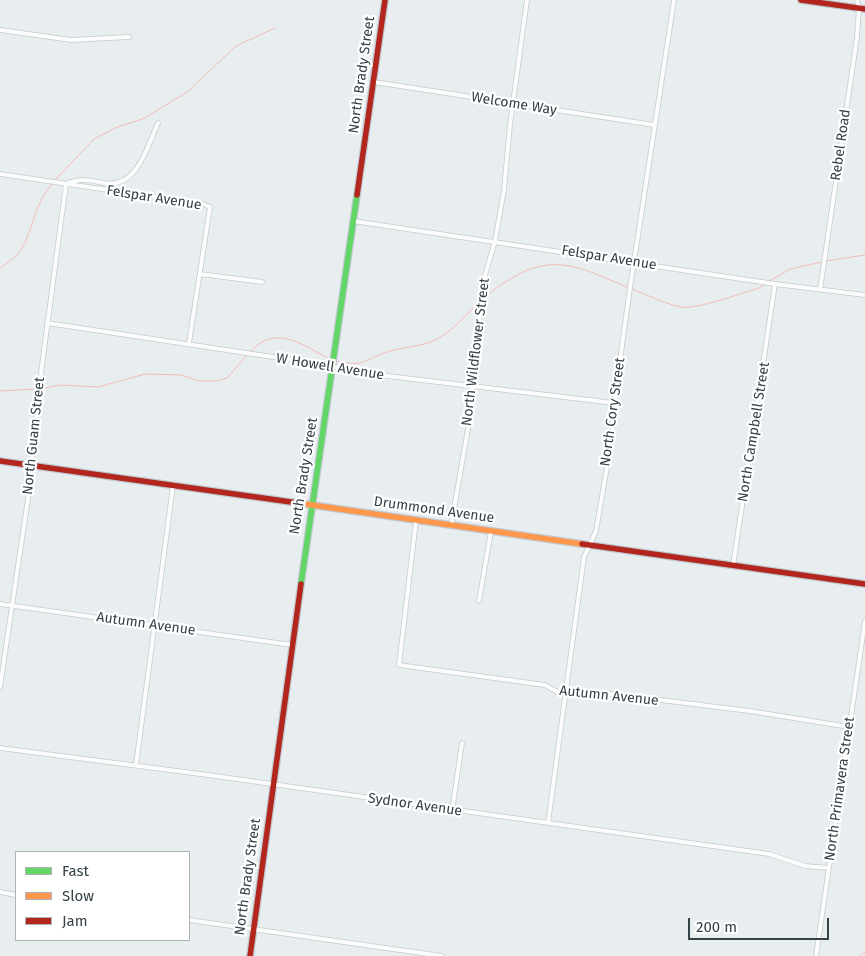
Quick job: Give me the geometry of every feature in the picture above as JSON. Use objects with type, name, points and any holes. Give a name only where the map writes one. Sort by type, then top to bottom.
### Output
[{"type":"street","name":"North Brady Street","points":[[250,956],[292,645],[385,0]]},
{"type":"street","name":"North Wildflower Street","points":[[451,526],[473,387],[479,320],[483,304],[483,282],[495,241],[504,190],[512,104],[527,0]]},
{"type":"street","name":"North Cory Street","points":[[548,823],[583,566],[596,531],[612,438],[614,403],[674,0]]},
{"type":"street","points":[[801,0],[862,8]]},
{"type":"street","name":"Rebel Road","points":[[820,290],[862,8],[857,0]]},
{"type":"street","points":[[0,30],[71,40],[130,37]]},
{"type":"street","name":"Welcome Way","points":[[374,82],[654,125]]},
{"type":"street","points":[[66,184],[82,179],[113,184],[123,182],[139,166],[158,123]]},
{"type":"street","name":"Felspar Avenue","points":[[0,174],[203,204],[210,207],[200,274]]},
{"type":"street","name":"North Guam Street","points":[[0,687],[33,466],[32,454],[46,323],[66,184]]},
{"type":"street","name":"Felspar Avenue","points":[[353,221],[775,284],[865,295]]},
{"type":"street","points":[[189,343],[200,274],[262,282]]},
{"type":"street","name":"North Campbell Street","points":[[733,566],[775,284]]},
{"type":"street","name":"W Howell Avenue","points":[[46,323],[473,387],[614,403]]},
{"type":"street","name":"Drummond Avenue","points":[[0,461],[865,584]]},
{"type":"street","points":[[136,765],[173,486]]},
{"type":"street","name":"Autumn Avenue","points":[[416,521],[399,665],[545,685],[559,693],[567,694],[587,691],[750,711],[849,727]]},
{"type":"street","points":[[479,601],[491,531]]},
{"type":"street","name":"Autumn Avenue","points":[[0,604],[292,645]]},
{"type":"street","name":"North Primavera Street","points":[[816,956],[865,621]]},
{"type":"street","points":[[452,811],[462,743]]},
{"type":"street","name":"Sydnor Avenue","points":[[0,748],[136,765],[452,811],[769,854],[805,866],[829,868]]},
{"type":"street","points":[[0,892],[15,894]]},
{"type":"street","points":[[190,920],[442,956]]},
{"type":"waterway","points":[[55,180],[94,139],[115,128],[145,118],[187,92],[236,46],[275,28]]},
{"type":"waterway","points":[[0,268],[21,250],[38,206],[53,183]]},
{"type":"waterway","points":[[826,261],[865,255]]},
{"type":"waterway","points":[[768,282],[790,269],[822,262]]},
{"type":"waterway","points":[[485,297],[529,269],[548,265],[566,265],[584,270],[681,307],[697,306],[719,301],[759,288],[765,284]]},
{"type":"waterway","points":[[336,361],[358,363],[387,352],[435,340],[454,327],[482,300]]},
{"type":"waterway","points":[[251,351],[261,343],[280,338],[300,343],[330,359]]},
{"type":"waterway","points":[[41,389],[60,385],[98,387],[145,374],[181,375],[199,381],[217,381],[227,378],[248,354]]},
{"type":"waterway","points":[[0,391],[37,389]]},
{"type":"waterway","points":[[860,956],[865,952]]},
{"type":"traffic: fast","points":[[301,584],[357,195]]},
{"type":"traffic: slow","points":[[298,503],[582,544]]},
{"type":"traffic: jam","points":[[357,195],[385,0]]},
{"type":"traffic: jam","points":[[801,0],[865,9]]},
{"type":"traffic: jam","points":[[0,461],[298,503]]},
{"type":"traffic: jam","points":[[582,544],[865,584]]},
{"type":"traffic: jam","points":[[250,956],[301,584]]}]
